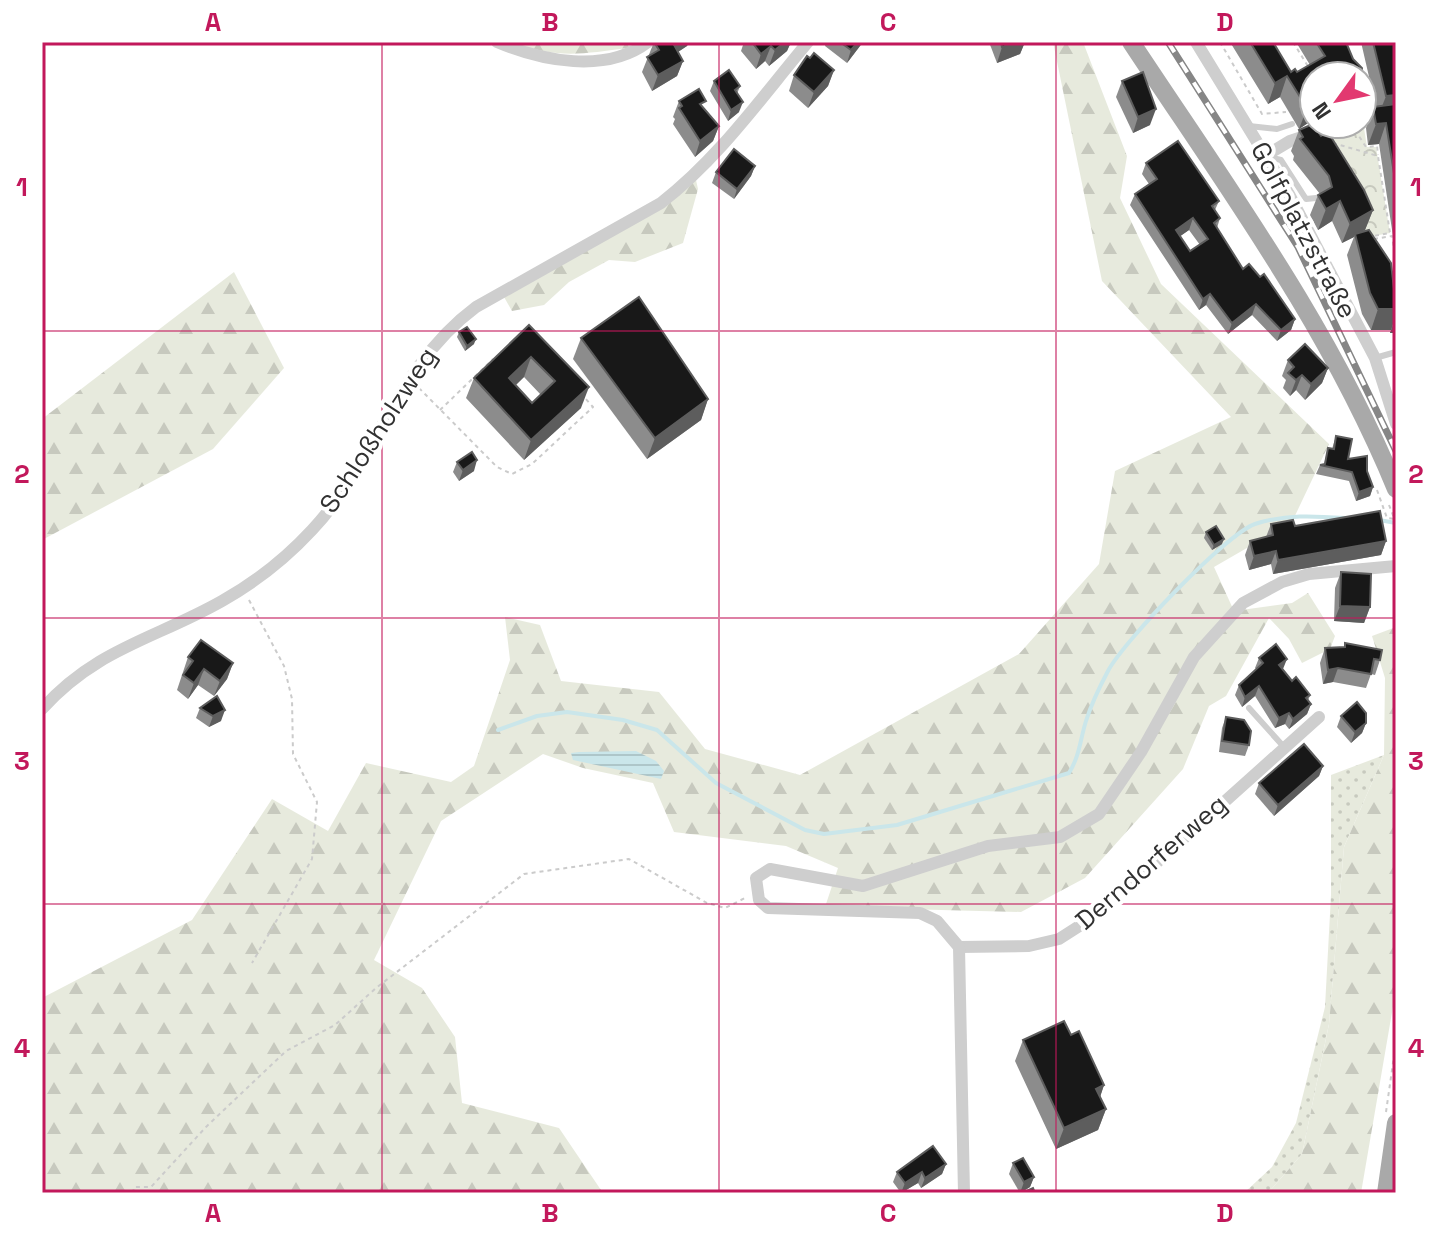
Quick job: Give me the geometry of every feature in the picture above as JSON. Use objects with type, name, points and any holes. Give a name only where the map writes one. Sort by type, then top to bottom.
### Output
[{"type":"main road","points":[[1131,42],[1294,286],[1351,388],[1392,497]]},
{"type":"main road","points":[[1386,1193],[1396,1123]]},
{"type":"street","points":[[497,42],[544,58],[568,61],[630,53],[648,42]]},
{"type":"street","name":"Schloßholzweg","points":[[42,709],[73,678],[102,658],[242,588],[312,530],[332,506],[431,345],[476,307],[661,203],[703,170],[808,42]]},
{"type":"street","name":"Golfplatzstraße","points":[[1196,42],[1265,156],[1375,358],[1396,424]]},
{"type":"street","points":[[1265,156],[1298,138]]},
{"type":"street","points":[[964,1193],[959,947],[937,921],[920,913],[768,908],[759,900],[756,878],[770,869],[863,886],[988,846],[1060,837],[1099,814],[1141,752],[1194,657],[1243,603],[1282,582],[1309,574],[1396,566]]},
{"type":"street","name":"Derndorferweg","points":[[959,947],[1029,946],[1059,939],[1135,882],[1319,717]]},
{"type":"lane","points":[[1247,126],[1277,129],[1292,124]]},
{"type":"lane","points":[[1265,156],[1281,160],[1306,199],[1316,198]]},
{"type":"lane","points":[[1375,358],[1396,352]]},
{"type":"lane","points":[[1249,708],[1284,747]]},
{"type":"path","name":"Golfplatzstraße","points":[[1220,42],[1262,114],[1286,112]]},
{"type":"path","points":[[1293,42],[1304,60]]},
{"type":"path","points":[[1328,140],[1378,156]]},
{"type":"path","points":[[1361,140],[1366,147],[1377,146],[1390,233],[1374,236],[1374,239],[1392,236],[1396,262]]},
{"type":"path","points":[[440,410],[497,356]]},
{"type":"path","points":[[409,379],[497,467],[512,474],[532,464],[593,407],[584,397]]},
{"type":"path","points":[[1376,491],[1387,518],[1396,521],[1392,497]]},
{"type":"path","points":[[242,588],[284,666],[292,699],[293,754],[317,802],[312,859],[252,963]]},
{"type":"path","points":[[133,1193],[134,1187],[151,1187],[206,1127],[286,1051],[335,1025],[376,988],[524,874],[629,859],[707,903],[725,908],[738,904],[748,894],[759,900]]},
{"type":"green space","points":[[512,42],[635,42],[628,48],[570,54],[543,51]]},
{"type":"green space","points":[[1053,42],[1083,42],[1127,156],[1120,198],[1161,284],[1329,444],[1292,522],[1214,567],[1234,611],[1292,603],[1308,593],[1335,636],[1330,649],[1302,663],[1289,639],[1269,618],[1226,696],[1209,706],[1183,769],[1085,878],[1021,912],[825,907],[838,868],[786,846],[674,832],[653,783],[583,768],[543,754],[441,821],[374,960],[422,988],[455,1037],[462,1103],[559,1128],[603,1193],[42,1193],[42,998],[192,920],[272,799],[328,831],[366,763],[451,782],[474,766],[510,660],[505,617],[540,625],[561,681],[659,692],[705,749],[800,775],[1019,654],[1099,564],[1115,471],[1231,417],[1102,281]]},
{"type":"green space","points":[[1312,140],[1366,140],[1367,147],[1376,147],[1390,233],[1368,237]]},
{"type":"green space","points":[[696,180],[698,189],[683,243],[635,262],[609,260],[569,282],[544,305],[512,311],[504,297]]},
{"type":"green space","points":[[234,272],[284,368],[213,449],[42,540],[42,419]]},
{"type":"green space","points":[[1396,627],[1396,989],[1361,1193],[1268,1193],[1302,1154],[1329,1024],[1344,847],[1384,755],[1385,678],[1372,636]]},
{"type":"green space","points":[[1384,755],[1344,847],[1329,1024],[1302,1154],[1268,1193],[1244,1193],[1272,1167],[1296,1123],[1325,1007],[1331,895],[1331,775]]},
{"type":"water","points":[[636,751],[656,761],[664,771],[661,779],[573,760],[571,753],[579,752]]},
{"type":"building","points":[[654,42],[675,42],[683,61],[658,75],[647,57],[659,50]]},
{"type":"building","points":[[752,42],[785,42],[775,50],[771,46],[761,54]]},
{"type":"building","points":[[840,42],[858,42],[851,50]]},
{"type":"building","points":[[1250,42],[1273,42],[1291,72],[1295,69],[1298,71],[1298,94],[1287,76],[1275,83]]},
{"type":"building","points":[[1316,42],[1346,42],[1353,59],[1318,60],[1325,56]]},
{"type":"building","points":[[1373,42],[1396,42],[1396,95],[1386,96]]},
{"type":"building","points":[[814,53],[834,70],[814,92],[794,75],[807,56],[810,58]]},
{"type":"building","points":[[729,70],[740,86],[735,90],[743,102],[731,110],[714,81]]},
{"type":"building","points":[[1143,72],[1156,109],[1138,117],[1122,81]]},
{"type":"building","points":[[699,89],[706,101],[700,104],[719,126],[700,141],[679,108],[682,106],[679,101]]},
{"type":"building","points":[[1396,104],[1396,186],[1386,123],[1378,124],[1378,106]]},
{"type":"building","points":[[1301,140],[1333,140],[1373,210],[1350,223],[1340,201],[1326,209],[1318,195],[1332,187],[1329,176]]},
{"type":"building","points":[[1178,141],[1219,201],[1212,206],[1220,218],[1214,223],[1243,269],[1249,264],[1260,277],[1264,274],[1295,319],[1281,330],[1256,304],[1232,323],[1210,294],[1203,299],[1135,194],[1157,179],[1146,163]],"holes":[[[1193,218],[1208,239],[1190,251],[1176,230]]]},
{"type":"building","points":[[734,149],[755,166],[737,189],[716,172]]},
{"type":"building","points":[[1369,230],[1391,263],[1396,309],[1378,309],[1370,293],[1355,234]]},
{"type":"building","points":[[639,297],[708,399],[655,438],[581,338]]},
{"type":"building","points":[[529,325],[589,387],[531,440],[474,378]],"holes":[[[531,357],[555,381],[532,403],[509,378]]]},
{"type":"building","points":[[467,327],[476,339],[467,346],[459,332]]},
{"type":"building","points":[[1305,344],[1328,368],[1311,384],[1302,375],[1296,380],[1288,373],[1294,367],[1288,360]]},
{"type":"building","points":[[1336,436],[1352,439],[1348,459],[1367,456],[1367,471],[1373,487],[1359,492],[1352,472],[1320,465],[1325,464],[1328,448],[1334,449]]},
{"type":"building","points":[[472,452],[477,460],[463,470],[457,462]]},
{"type":"building","points":[[1380,511],[1386,541],[1278,560],[1276,551],[1254,556],[1250,541],[1273,535],[1271,524],[1293,520],[1295,526]]},
{"type":"building","points":[[1216,526],[1224,539],[1214,545],[1206,532]]},
{"type":"building","points":[[1341,572],[1371,574],[1370,607],[1340,606]]},
{"type":"building","points":[[201,640],[233,663],[220,681],[204,669],[194,683],[183,675],[193,661],[188,657]]},
{"type":"building","points":[[1345,643],[1382,650],[1380,660],[1374,659],[1371,674],[1338,668],[1328,670],[1325,648],[1345,647]]},
{"type":"building","points":[[1276,644],[1287,659],[1279,665],[1292,681],[1296,677],[1310,695],[1306,698],[1311,704],[1293,719],[1289,713],[1279,718],[1259,686],[1245,697],[1239,685],[1263,663],[1259,658]]},
{"type":"building","points":[[217,696],[225,710],[213,716],[200,708]]},
{"type":"building","points":[[1357,702],[1366,713],[1366,723],[1355,732],[1341,716]]},
{"type":"building","points":[[1226,717],[1244,720],[1251,731],[1249,745],[1222,741]]},
{"type":"building","points":[[1304,744],[1323,766],[1278,805],[1259,783]]},
{"type":"building","points":[[1064,1021],[1071,1035],[1079,1031],[1104,1085],[1096,1089],[1106,1109],[1064,1128],[1023,1040]]},
{"type":"building","points":[[933,1146],[946,1164],[925,1178],[922,1172],[905,1183],[897,1172]]},
{"type":"building","points":[[1023,1158],[1034,1177],[1024,1182],[1013,1163]]},
{"type":"waterway","points":[[498,730],[537,716],[567,712],[623,720],[657,730],[716,783],[805,830],[824,834],[897,825],[1069,773],[1078,754],[1090,709],[1108,671],[1134,637],[1200,567],[1255,524],[1289,517],[1346,518]]},
{"type":"waterway","points":[[1379,520],[1396,523]]},
{"type":"railway","points":[[1168,42],[1298,247],[1396,451]]}]
